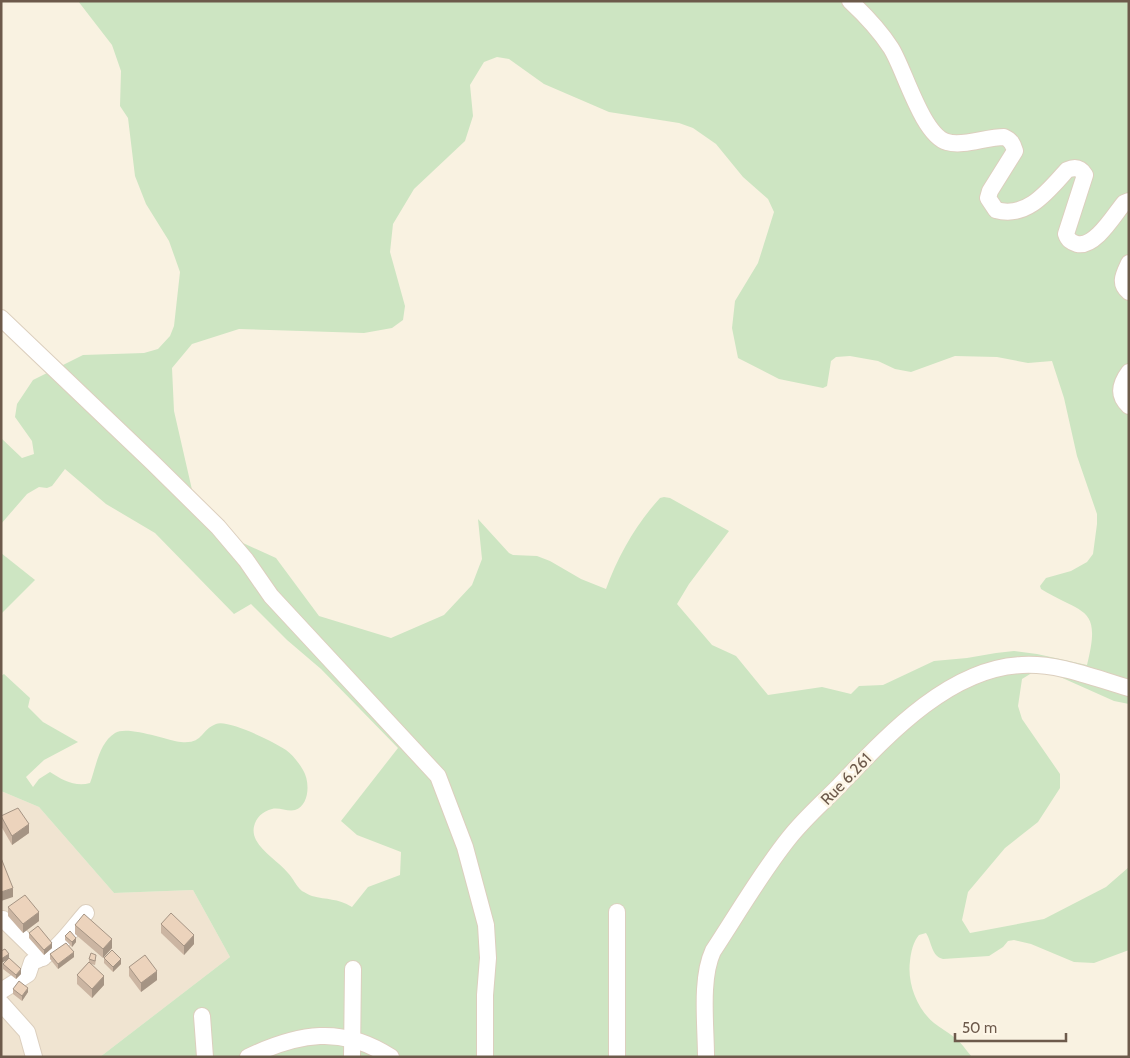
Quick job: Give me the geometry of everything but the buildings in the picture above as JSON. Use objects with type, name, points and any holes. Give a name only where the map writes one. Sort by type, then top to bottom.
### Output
[{"type":"street","points":[[850,1],[863,13],[892,48],[915,101],[939,139],[956,143],[1004,137],[1013,144],[1015,151],[990,191],[988,198],[996,210],[1012,213],[1034,203],[1067,170],[1078,168],[1082,170],[1084,175],[1066,234],[1073,243],[1082,245],[1093,240],[1124,203],[1129,201]]},
{"type":"street","points":[[1129,263],[1122,280],[1123,287],[1129,292]]},
{"type":"street","points":[[1,318],[218,527],[246,560],[271,596],[438,776],[465,847],[486,925],[488,958],[485,995],[485,1057]]},
{"type":"street","points":[[1129,372],[1122,382],[1120,393],[1123,401],[1129,406]]},
{"type":"street","name":"Rue 6.261","points":[[706,1057],[706,980],[708,964],[714,951],[790,836],[874,749],[928,702],[959,682],[991,670],[1021,665],[1053,666],[1129,688]]},
{"type":"street","points":[[617,912],[617,1057]]},
{"type":"street","points":[[1,992],[28,974],[32,962],[43,958],[52,951],[86,913]]},
{"type":"street","points":[[3,919],[43,958]]},
{"type":"street","points":[[352,969],[352,1057]]},
{"type":"street","points":[[1,1003],[26,1032],[34,1057]]},
{"type":"street","points":[[202,1016],[205,1057]]},
{"type":"street","points":[[248,1057],[272,1045],[306,1036],[330,1035],[352,1039],[391,1057]]},
{"type":"shaded area","points":[[1,791],[39,807],[114,893],[193,890],[230,957],[100,1057],[1,1057]]},
{"type":"green space","points":[[78,1],[1129,1],[1129,704],[1114,701],[1049,672],[1035,671],[1022,679],[1018,706],[1022,719],[1060,774],[1060,788],[1038,822],[1005,848],[968,892],[962,920],[970,933],[1044,919],[1106,887],[1129,867],[1129,950],[1094,963],[1074,962],[1031,944],[1014,940],[1008,941],[1003,947],[989,956],[943,959],[934,952],[926,933],[919,935],[913,947],[909,969],[914,995],[928,1017],[936,1025],[957,1039],[972,1057],[100,1057],[230,957],[193,890],[114,893],[39,807],[1,791],[1,676],[4,674],[30,698],[28,707],[43,722],[78,742],[44,760],[26,777],[33,787],[39,779],[50,772],[74,783],[90,783],[105,743],[115,733],[121,731],[137,732],[174,741],[188,742],[198,739],[211,727],[222,723],[262,737],[286,750],[303,770],[308,786],[304,803],[295,810],[275,809],[267,811],[259,817],[254,825],[254,835],[259,845],[290,875],[302,891],[312,896],[337,901],[352,907],[368,887],[400,875],[401,852],[357,835],[341,821],[398,748],[321,669],[287,640],[251,604],[234,614],[155,533],[106,504],[65,469],[52,486],[47,488],[39,487],[27,494],[1,524],[1,438],[22,458],[34,454],[32,441],[15,417],[17,404],[33,380],[83,355],[144,353],[158,349],[170,336],[174,326],[180,272],[169,241],[146,204],[135,176],[128,118],[120,106],[121,71],[112,45]],"holes":[[[497,57],[509,59],[544,84],[609,112],[679,123],[693,128],[716,144],[743,177],[768,199],[774,212],[758,263],[735,301],[732,328],[738,358],[779,379],[823,388],[827,386],[831,361],[836,357],[850,356],[878,361],[895,369],[911,372],[955,356],[997,357],[1028,363],[1052,361],[1064,398],[1077,456],[1097,514],[1097,524],[1093,554],[1087,562],[1071,571],[1046,578],[1040,586],[1041,589],[1078,609],[1090,621],[1092,631],[1091,646],[1087,665],[1014,651],[934,661],[883,685],[859,686],[851,694],[822,687],[768,695],[736,656],[712,645],[677,604],[689,584],[729,531],[670,498],[664,497],[660,498],[651,508],[636,530],[622,553],[606,589],[581,579],[550,561],[537,556],[513,555],[509,553],[478,519],[482,559],[472,585],[444,615],[391,638],[319,616],[276,558],[208,527],[198,516],[174,411],[172,368],[192,344],[239,329],[364,333],[392,328],[403,320],[405,306],[390,252],[393,224],[414,189],[465,141],[473,116],[470,85],[484,62]]]},
{"type":"green space","points":[[1,553],[35,580],[1,614]]}]
